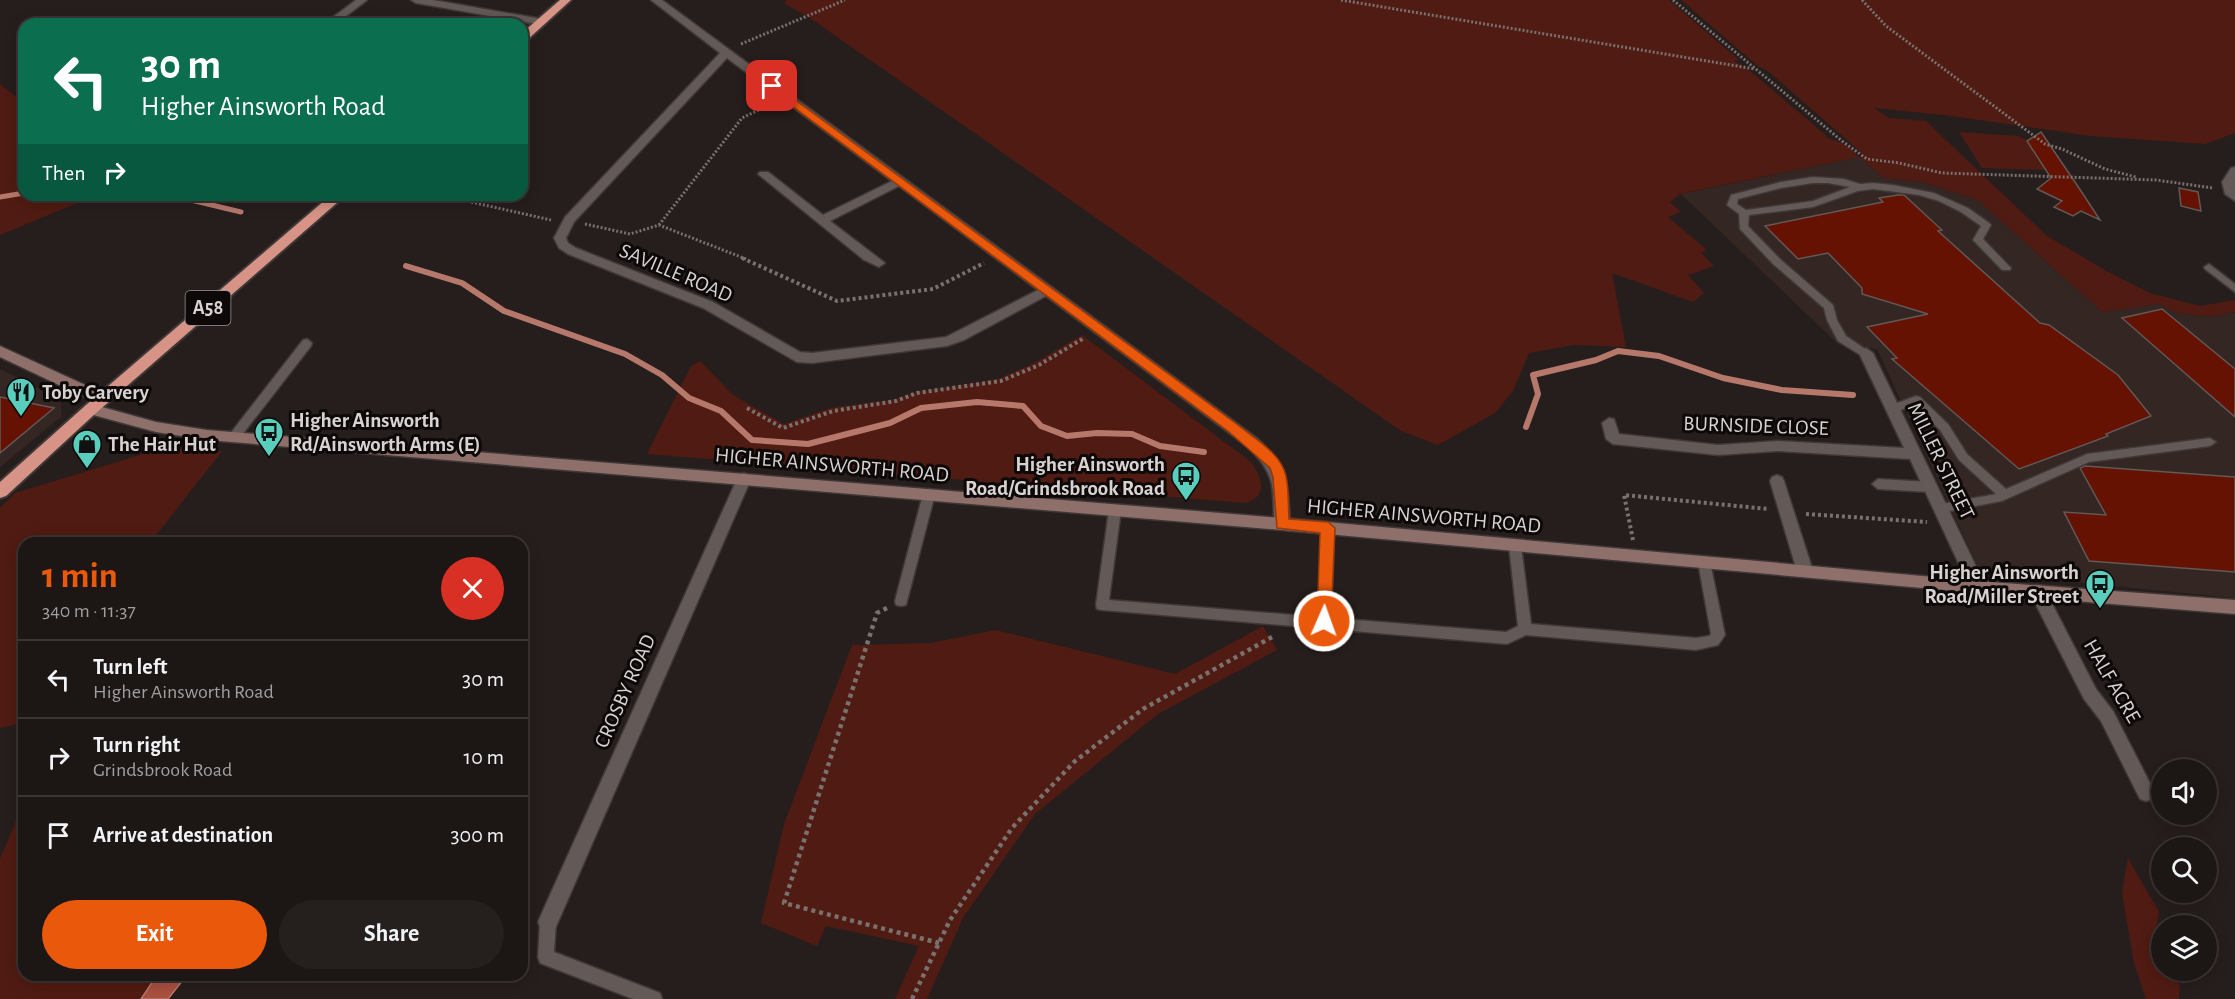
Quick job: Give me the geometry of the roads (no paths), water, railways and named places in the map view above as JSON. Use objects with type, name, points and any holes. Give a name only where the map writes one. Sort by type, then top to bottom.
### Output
[{"type":"highway","points":[[528,34],[566,0]]},
{"type":"highway","name":"A58","points":[[0,492],[97,404],[332,201]]},
{"type":"main road","name":"HIGHER AINSWORTH ROAD","points":[[2,354],[97,404],[156,427],[234,437],[929,494],[1978,587],[2235,607]]},
{"type":"street","points":[[337,18],[362,0]]},
{"type":"street","points":[[416,0],[519,18]]},
{"type":"street","points":[[656,0],[1243,435],[1268,456],[1276,466],[1280,477],[1282,524]]},
{"type":"street","points":[[528,20],[542,22]]},
{"type":"street","name":"SAVILLE ROAD","points":[[725,52],[568,222],[560,238],[563,245],[572,251],[708,304],[797,357],[812,358],[947,341],[959,337],[1047,290]]},
{"type":"street","points":[[2232,194],[2229,182],[2235,170]]},
{"type":"street","points":[[764,174],[879,263]]},
{"type":"street","points":[[822,220],[901,181]]},
{"type":"street","name":"MILLER STREET","points":[[1866,353],[1978,587]]},
{"type":"street","name":"BURNSIDE CLOSE","points":[[1610,423],[1613,440],[1718,450],[1778,446],[1914,454]]},
{"type":"street","name":"CROSBY ROAD","points":[[548,922],[744,479]]},
{"type":"street","points":[[1777,481],[1805,572]]},
{"type":"street","name":"HALF ACRE","points":[[2037,591],[2090,694],[2107,716],[2146,793]]},
{"type":"lane","points":[[1859,187],[1843,180],[1815,179],[1734,197],[1732,205],[1744,213],[1815,204],[1859,187],[1872,186],[1922,191],[1969,210],[1986,225],[1978,240],[2007,268]]},
{"type":"lane","points":[[1744,213],[1743,227],[1777,262],[1829,307],[1832,320],[1842,338],[1866,353]]},
{"type":"lane","points":[[2209,267],[2235,289]]},
{"type":"lane","points":[[234,437],[307,343]]},
{"type":"lane","points":[[1893,409],[1916,400],[1944,427],[1963,457],[2006,495]]},
{"type":"lane","points":[[1940,508],[1998,498],[2086,458],[2210,442]]},
{"type":"lane","points":[[1878,484],[1930,487]]},
{"type":"lane","points":[[901,601],[929,494]]},
{"type":"lane","points":[[1114,510],[1102,605],[1324,621],[1507,638],[1525,629],[1696,644],[1713,640],[1718,635],[1704,562]]},
{"type":"lane","points":[[1324,621],[1328,528]]},
{"type":"lane","points":[[1515,546],[1525,629]]},
{"type":"lane","points":[[548,922],[546,957],[654,999]]},
{"type":"waterway","points":[[0,197],[18,194]]},
{"type":"waterway","points":[[195,201],[241,212]]},
{"type":"waterway","points":[[406,266],[462,283],[504,311],[625,354],[662,375],[689,398],[721,411],[752,440],[808,444],[890,423],[921,408],[977,402],[1023,406],[1041,426],[1067,436],[1097,433],[1132,434],[1160,446],[1204,452]]},
{"type":"waterway","points":[[1526,427],[1538,394],[1533,375],[1596,360],[1618,351],[1659,356],[1723,378],[1782,390],[1853,395]]},
{"type":"place","name":"Toby Carvery","points":[[21,418]]},
{"type":"place","name":"Higher Ainsworth Rd/Ainsworth Arms (E)","points":[[269,458]]},
{"type":"place","name":"The Hair Hut","points":[[87,470]]},
{"type":"place","name":"Higher Ainsworth Road/Grindsbrook Road","points":[[1186,502]]},
{"type":"place","name":"Higher Ainsworth Road/Miller Street","points":[[2100,610]]}]
